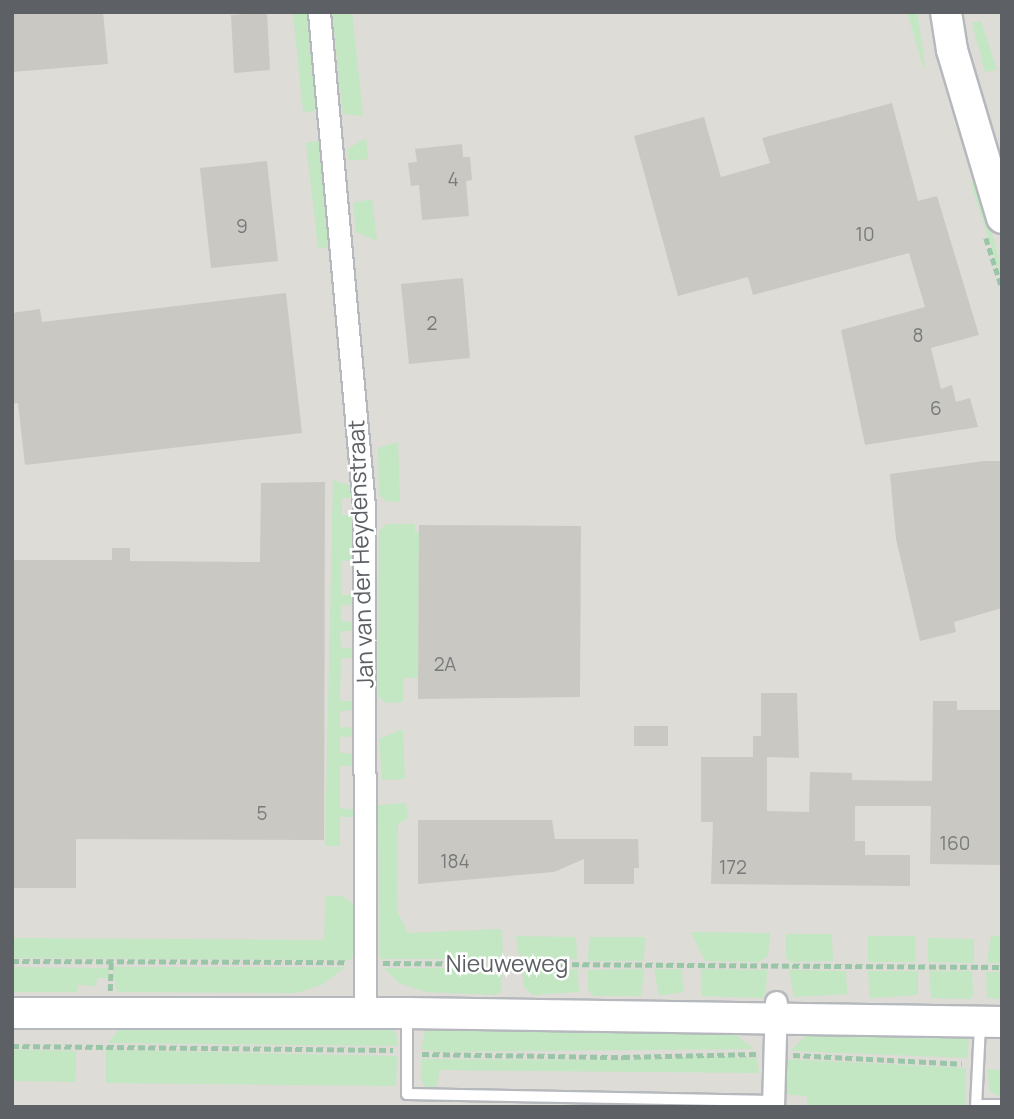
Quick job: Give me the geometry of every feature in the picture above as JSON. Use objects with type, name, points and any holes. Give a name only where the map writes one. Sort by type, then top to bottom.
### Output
[{"type":"main road","points":[[946,12],[952,50],[1002,218]]},
{"type":"main road","name":"Nieuweweg","points":[[12,997],[365,1006],[994,1016]]},
{"type":"main road","name":"Nieuweweg","points":[[12,1013],[365,1006],[407,1013],[776,1011]]},
{"type":"street","name":"Jan van der Heydenstraat","points":[[319,12],[364,507],[365,1006]]},
{"type":"street","points":[[774,1104],[776,1011]]},
{"type":"lane","points":[[407,1013],[407,1094],[774,1104]]},
{"type":"lane","points":[[994,1016],[978,1065],[976,1106],[1002,1105]]},
{"type":"path","name":"Nieuweweg","points":[[12,961],[1002,967]]},
{"type":"path","points":[[110,992],[111,961]]},
{"type":"path","points":[[12,1046],[408,1051],[489,1056],[774,1054],[978,1065]]},
{"type":"shaded area","points":[[12,12],[1002,12],[1002,1107],[12,1107]]},
{"type":"green space","points":[[293,12],[312,12],[321,104],[313,112],[303,111]]},
{"type":"green space","points":[[332,12],[352,12],[363,116],[343,114]]},
{"type":"green space","points":[[907,12],[917,12],[926,71],[921,60]]},
{"type":"green space","points":[[981,21],[997,70],[985,72],[972,23]]},
{"type":"green space","points":[[366,138],[368,159],[349,161],[347,149]]},
{"type":"green space","points":[[317,141],[326,148],[335,235],[329,247],[318,248],[306,143]]},
{"type":"green space","points":[[970,181],[979,185],[1002,271],[999,271]]},
{"type":"green space","points":[[372,199],[377,241],[356,232],[353,203]]},
{"type":"green space","points":[[398,442],[400,502],[386,501],[379,495],[378,448]]},
{"type":"green space","points":[[333,480],[354,487],[358,497],[342,498],[342,515],[358,515],[358,560],[341,561],[342,595],[359,595],[358,604],[341,605],[341,621],[357,622],[358,631],[340,631],[341,648],[357,649],[358,658],[341,658],[340,701],[356,701],[356,710],[340,711],[340,727],[358,728],[358,736],[340,737],[340,753],[357,754],[357,766],[340,766],[340,808],[356,810],[357,817],[340,817],[340,846],[325,846]]},
{"type":"green space","points":[[387,524],[415,524],[415,532],[419,532],[418,678],[403,678],[403,702],[386,703],[378,696],[379,531]]},
{"type":"green space","points":[[403,729],[405,779],[382,780],[379,739]]},
{"type":"green space","points":[[406,803],[408,818],[398,824],[397,892],[398,913],[408,933],[502,929],[503,959],[380,959],[378,805]]},
{"type":"green space","points":[[326,896],[342,896],[356,906],[357,946],[351,960],[12,958],[12,938],[324,940]]},
{"type":"green space","points":[[691,932],[770,933],[768,956],[759,962],[705,961]]},
{"type":"green space","points":[[786,934],[832,934],[833,961],[790,962],[786,957]]},
{"type":"green space","points":[[516,936],[576,937],[577,959],[520,961]]},
{"type":"green space","points":[[868,936],[915,936],[915,962],[868,962]]},
{"type":"green space","points":[[991,936],[1002,936],[1002,963],[987,963]]},
{"type":"green space","points":[[589,937],[645,937],[644,961],[588,961]]},
{"type":"green space","points":[[928,938],[974,939],[974,963],[928,962]]},
{"type":"green space","points":[[12,967],[109,968],[109,978],[97,978],[96,986],[78,985],[77,992],[12,992]]},
{"type":"green space","points":[[112,967],[345,967],[322,985],[296,993],[117,992]]},
{"type":"green space","points":[[384,968],[501,968],[501,990],[497,995],[426,992],[399,983]]},
{"type":"green space","points":[[522,969],[577,969],[579,992],[532,995],[524,987]]},
{"type":"green space","points":[[644,969],[641,996],[593,996],[588,989],[588,970]]},
{"type":"green space","points":[[654,969],[682,969],[683,992],[659,996]]},
{"type":"green space","points":[[701,969],[767,970],[766,991],[763,998],[702,996]]},
{"type":"green space","points":[[789,970],[846,971],[847,994],[794,997]]},
{"type":"green space","points":[[868,971],[918,971],[918,995],[870,998]]},
{"type":"green space","points":[[929,971],[972,971],[973,995],[970,999],[931,998]]},
{"type":"green space","points":[[986,972],[1002,972],[1002,999],[987,998]]},
{"type":"green space","points":[[126,1021],[387,1023],[396,1033],[398,1046],[108,1043]]},
{"type":"green space","points":[[427,1023],[727,1028],[754,1049],[438,1052],[421,1049]]},
{"type":"green space","points":[[812,1030],[969,1038],[967,1058],[790,1051]]},
{"type":"green space","points":[[12,1050],[76,1051],[75,1082],[12,1081]]},
{"type":"green space","points":[[106,1050],[397,1056],[396,1086],[106,1083]]},
{"type":"green space","points":[[700,1056],[757,1058],[759,1073],[440,1070],[436,1087],[425,1087],[421,1079],[422,1059],[628,1060]]},
{"type":"green space","points":[[785,1059],[966,1068],[965,1107],[807,1107],[807,1096],[783,1094]]},
{"type":"green space","points":[[987,1069],[1002,1070],[1002,1098],[990,1091]]},
{"type":"building","points":[[12,12],[103,12],[108,64],[12,72]]},
{"type":"building","points":[[267,12],[270,70],[234,73],[231,15]]},
{"type":"building","points":[[892,103],[918,201],[937,196],[979,335],[931,348],[941,389],[952,385],[956,402],[970,398],[978,427],[865,445],[841,330],[925,307],[909,253],[753,295],[748,277],[678,296],[634,136],[704,117],[721,177],[770,163],[762,138]]},
{"type":"building","points":[[462,144],[463,157],[470,157],[472,180],[466,181],[469,216],[422,220],[419,185],[411,186],[408,163],[417,162],[415,149]]},
{"type":"building","points":[[267,161],[278,261],[211,268],[200,168]]},
{"type":"building","points":[[463,278],[470,358],[409,364],[401,284]]},
{"type":"building","points":[[286,293],[302,433],[25,465],[18,403],[12,404],[12,313],[40,309],[42,322]]},
{"type":"building","points":[[1002,461],[1002,608],[954,622],[956,632],[920,641],[896,539],[890,474]]},
{"type":"building","points":[[325,482],[324,840],[76,839],[76,888],[12,888],[12,560],[112,560],[112,548],[130,548],[130,561],[260,562],[261,483]]},
{"type":"building","points":[[419,525],[581,526],[580,697],[418,699]]},
{"type":"building","points":[[761,693],[797,693],[799,758],[767,757],[767,811],[809,812],[810,772],[852,773],[852,780],[932,781],[933,701],[957,701],[957,710],[1002,710],[1002,865],[930,864],[931,806],[855,806],[855,841],[865,841],[865,855],[910,855],[910,886],[711,884],[713,822],[701,822],[701,757],[753,757],[753,736],[761,736]]},
{"type":"building","points":[[634,726],[668,726],[668,746],[634,746]]},
{"type":"building","points":[[418,820],[552,820],[555,839],[638,839],[639,868],[634,868],[634,884],[584,884],[584,859],[554,872],[418,884]]}]
